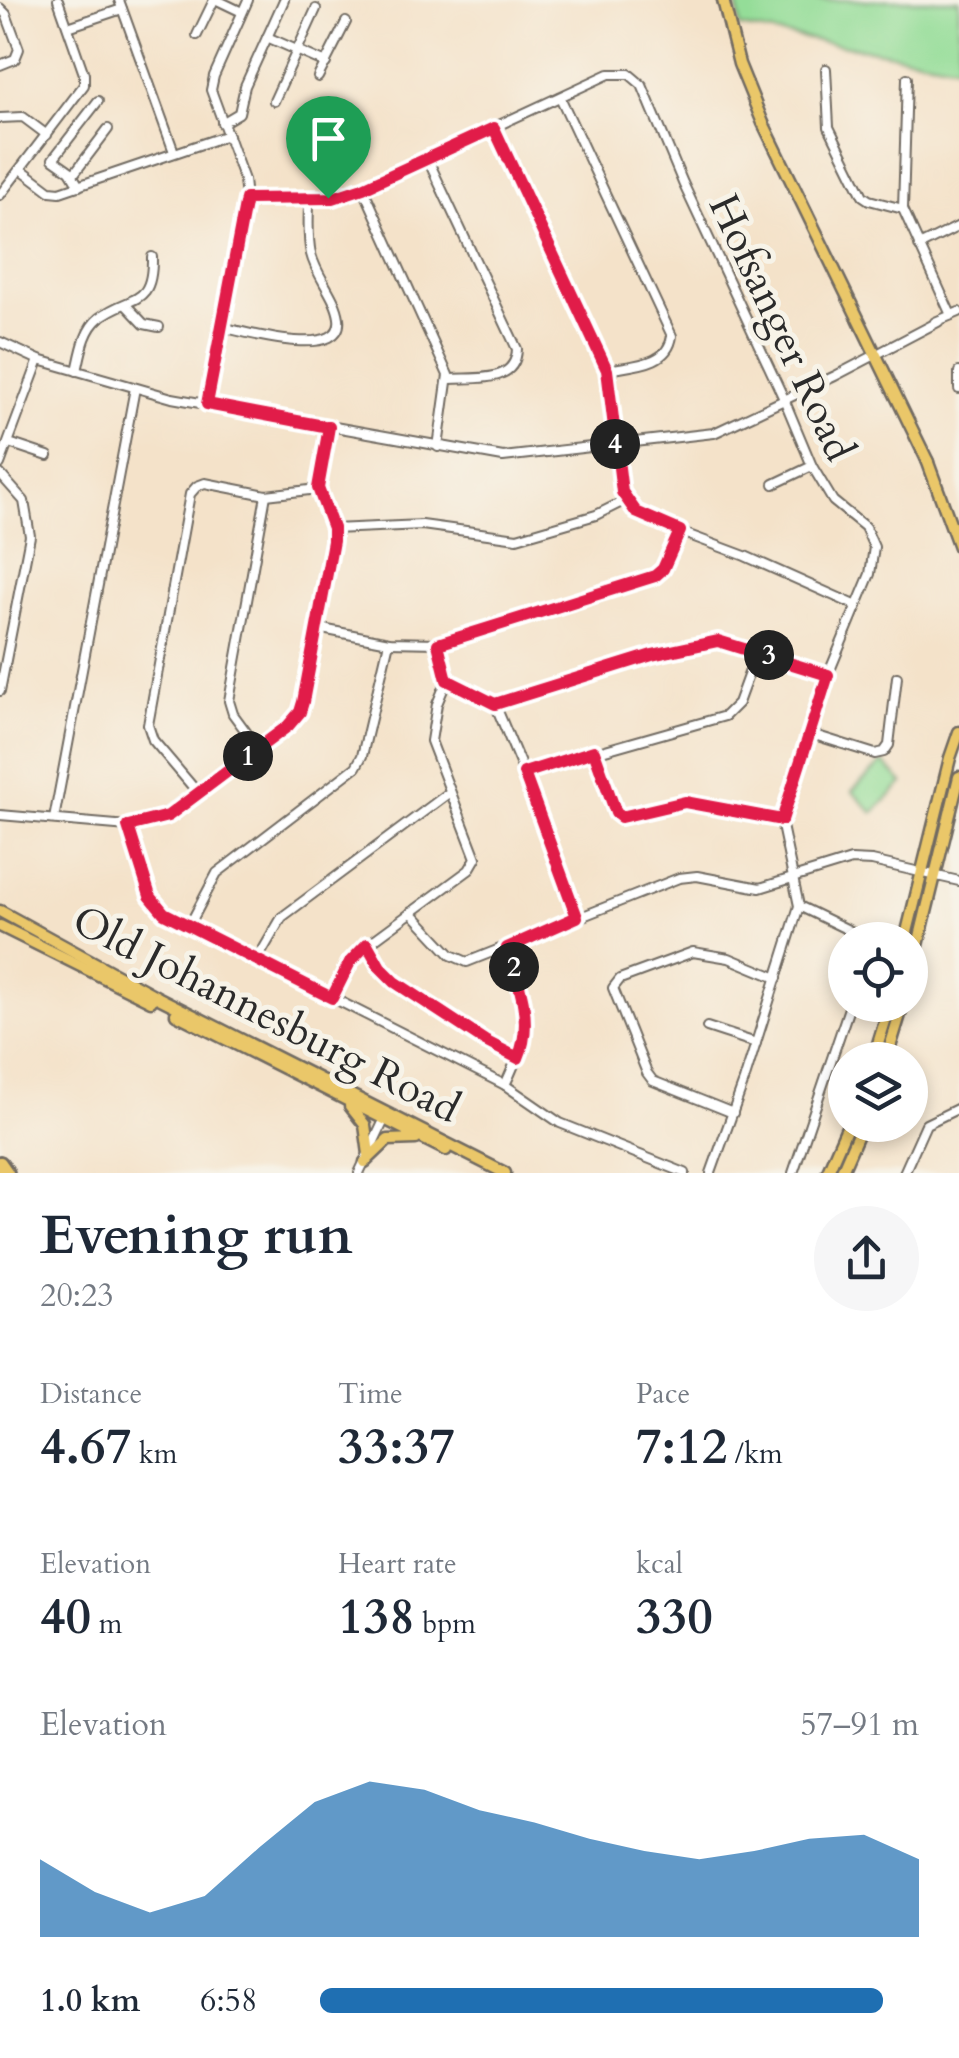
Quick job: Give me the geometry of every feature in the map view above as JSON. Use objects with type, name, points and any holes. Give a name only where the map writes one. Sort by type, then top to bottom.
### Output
[{"type":"main road","points":[[723,0],[739,64],[763,124],[928,462],[959,548]]},
{"type":"main road","points":[[910,922],[959,732]]},
{"type":"main road","points":[[924,922],[959,777]]},
{"type":"main road","name":"Old Johannesburg Road","points":[[0,911],[492,1173]]},
{"type":"main road","name":"Old Johannesburg Road","points":[[0,926],[504,1173]]},
{"type":"main road","points":[[282,1067],[357,1111],[365,1125],[364,1163]]},
{"type":"main road","points":[[364,1163],[388,1140],[410,1137],[432,1142]]},
{"type":"main road","points":[[827,1173],[841,1142]]},
{"type":"main road","points":[[841,1173],[855,1142]]},
{"type":"street","points":[[0,195],[84,85],[84,74],[58,0]]},
{"type":"street","points":[[197,36],[215,0],[242,12]]},
{"type":"street","points":[[207,404],[246,199],[244,180],[211,96],[212,82],[248,0]]},
{"type":"street","points":[[222,122],[240,113],[246,86],[284,0]]},
{"type":"street","points":[[68,28],[120,4],[174,152]]},
{"type":"street","points":[[0,8],[6,14],[18,51],[15,59],[0,65]]},
{"type":"street","points":[[274,101],[316,9]]},
{"type":"street","points":[[318,77],[346,22]]},
{"type":"street","points":[[268,37],[326,63]]},
{"type":"street","points":[[826,69],[829,127],[863,196],[903,208]]},
{"type":"street","name":"Hofsanger Road","points":[[560,97],[609,74],[628,74],[642,85],[812,466],[833,501],[870,535],[874,559],[828,675],[782,820],[798,906]]},
{"type":"street","points":[[0,342],[39,360],[134,388],[503,457],[714,432],[955,314],[903,208],[907,78]]},
{"type":"street","points":[[246,199],[333,198],[428,160],[560,97],[672,336],[670,347],[660,358],[607,370]]},
{"type":"street","points":[[78,186],[74,174],[53,158],[98,101]]},
{"type":"street","points":[[0,118],[23,117],[47,135]]},
{"type":"street","points":[[74,174],[108,128]]},
{"type":"street","points":[[494,128],[607,370],[619,482],[626,500],[636,512],[857,606]]},
{"type":"street","points":[[21,169],[50,191],[60,192],[228,135]]},
{"type":"street","points":[[428,160],[516,349],[515,364],[504,374],[450,379]]},
{"type":"street","points":[[363,188],[450,379],[438,447]]},
{"type":"street","points":[[221,327],[307,342],[325,340],[337,329],[339,316],[311,254],[309,199]]},
{"type":"street","points":[[919,246],[959,226]]},
{"type":"street","points":[[76,371],[95,322],[140,298],[148,289],[152,257]]},
{"type":"street","points":[[126,305],[144,324],[159,327]]},
{"type":"street","points":[[0,464],[39,360]]},
{"type":"street","points":[[959,372],[959,389]]},
{"type":"street","points":[[54,820],[134,388]]},
{"type":"street","points":[[0,815],[128,826],[164,818],[288,726],[300,712],[333,528],[318,488],[329,427]]},
{"type":"street","points":[[9,443],[48,456]]},
{"type":"street","points":[[774,484],[812,466]]},
{"type":"street","points":[[0,474],[24,501],[30,539],[0,692]]},
{"type":"street","points":[[198,793],[153,740],[148,725],[189,497],[196,486],[205,483],[266,494],[318,488]]},
{"type":"street","points":[[258,748],[233,714],[229,700],[266,494]]},
{"type":"street","points":[[333,528],[422,524],[516,538],[592,516],[626,500]]},
{"type":"street","points":[[316,628],[389,642],[438,644],[655,576],[663,569],[680,531]]},
{"type":"street","points":[[495,704],[652,655],[713,641],[828,675]]},
{"type":"street","points":[[189,926],[222,868],[358,762],[389,642]]},
{"type":"street","points":[[332,998],[350,962],[367,944],[468,870],[476,858],[433,748],[431,735],[437,704],[447,680],[438,644]]},
{"type":"street","points":[[524,773],[729,714],[738,702],[757,651]]},
{"type":"street","points":[[808,732],[876,754],[884,752],[889,746],[897,677]]},
{"type":"street","points":[[447,680],[495,704],[577,917]]},
{"type":"street","points":[[594,751],[616,813],[621,817],[685,802],[782,820]]},
{"type":"street","points":[[256,960],[282,917],[450,792]]},
{"type":"street","points":[[128,826],[152,900],[164,913],[505,1085],[560,1123],[684,1173]]},
{"type":"street","points":[[411,912],[451,956],[467,962],[679,878],[696,876],[757,888],[840,863],[959,883]]},
{"type":"street","points":[[710,1173],[733,1114],[798,906],[831,922]]},
{"type":"street","points":[[367,944],[380,967],[395,982],[518,1058]]},
{"type":"street","points":[[505,1085],[523,1044],[525,1006],[507,948]]},
{"type":"street","points":[[733,1114],[654,1081],[613,988],[620,979],[689,952],[726,957],[777,978]]},
{"type":"street","points":[[793,1173],[844,1022]]},
{"type":"street","points":[[707,1027],[756,1043]]},
{"type":"street","points":[[904,1173],[924,1127],[959,1108]]},
{"type":"street","points":[[364,1163],[386,1116]]},
{"type":"green space","points":[[737,0],[959,0],[959,66],[740,27]]},
{"type":"green space","points":[[883,762],[903,783],[873,813],[852,791]]},
{"type":"route","points":[[494,128],[607,370],[622,492],[636,512],[680,531],[663,569],[655,576],[438,644],[447,680],[495,704],[652,655],[718,641],[828,675],[782,820],[685,802],[621,817],[616,813],[594,751],[524,773],[577,917],[507,948],[525,1006],[523,1044],[518,1058],[389,978],[367,944],[350,962],[332,998],[164,913],[150,896],[128,826],[168,816],[288,726],[302,707],[333,541],[333,528],[318,488],[329,427],[207,404],[246,199],[328,198],[363,188],[494,128]]}]
